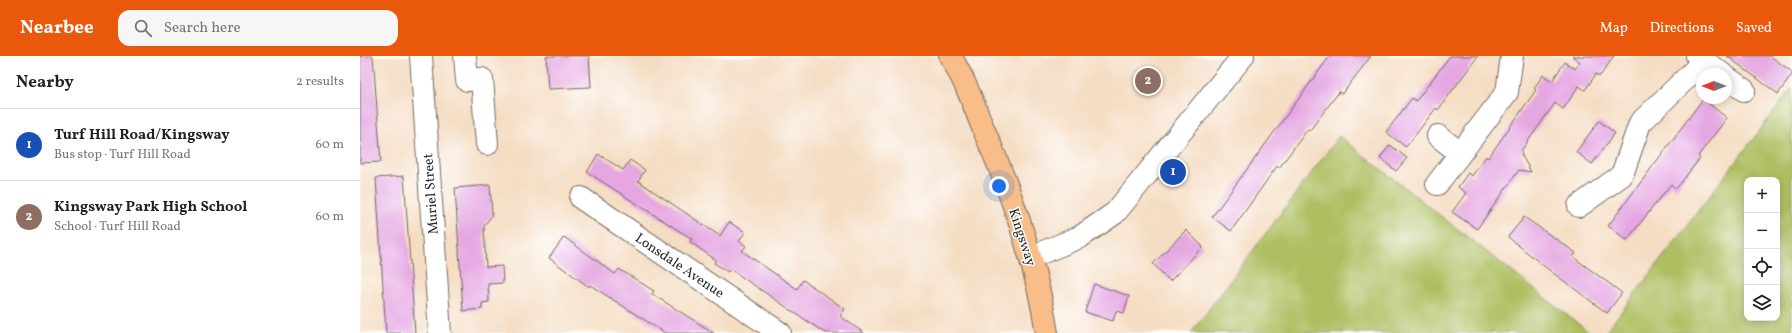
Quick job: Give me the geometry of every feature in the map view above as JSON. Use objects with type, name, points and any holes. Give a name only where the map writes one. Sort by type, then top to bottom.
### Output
[{"type":"highway","name":"Kingsway","points":[[950,56],[960,71],[1000,167],[1031,256],[1047,333]]},
{"type":"street","name":"Muriel Street","points":[[421,56],[440,333]]},
{"type":"street","points":[[465,56],[467,80],[482,78],[487,144]]},
{"type":"street","points":[[1031,256],[1080,237],[1114,213],[1243,56]]},
{"type":"street","points":[[1437,184],[1507,92],[1512,56]]},
{"type":"street","points":[[1579,206],[1622,175],[1640,123],[1701,59],[1714,68]]},
{"type":"street","points":[[1732,81],[1744,90]]},
{"type":"street","points":[[1438,136],[1460,153]]},
{"type":"street","name":"Lonsdale Avenue","points":[[581,198],[780,333]]},
{"type":"green space","points":[[1792,88],[1792,333],[1605,333]]},
{"type":"green space","points":[[1339,136],[1590,333],[1191,333]]},
{"type":"building","points":[[360,56],[373,56],[381,162],[360,163]]},
{"type":"building","points":[[546,56],[589,56],[591,87],[548,89]]},
{"type":"building","points":[[1330,56],[1371,56],[1342,94],[1339,92],[1310,130],[1308,129],[1279,168],[1277,166],[1231,231],[1212,217]]},
{"type":"building","points":[[1450,56],[1478,56],[1438,110],[1436,108],[1406,147],[1386,132],[1412,98],[1416,101]]},
{"type":"building","points":[[1572,56],[1614,56],[1600,76],[1596,74],[1585,90],[1579,86],[1563,109],[1555,103],[1521,151],[1521,154],[1531,172],[1519,170],[1477,229],[1452,212],[1466,193],[1458,187],[1468,173],[1472,176],[1486,156],[1488,158],[1536,90],[1534,88],[1543,75],[1552,81],[1565,62],[1575,69],[1580,62]]},
{"type":"building","points":[[1727,56],[1770,56],[1792,72],[1792,75],[1778,94]]},
{"type":"building","points":[[1699,104],[1709,104],[1727,118],[1698,156],[1700,158],[1676,189],[1671,184],[1627,240],[1608,226]]},
{"type":"building","points":[[1599,121],[1615,133],[1592,164],[1576,152]]},
{"type":"building","points":[[1390,145],[1407,158],[1396,171],[1380,158]]},
{"type":"building","points":[[598,154],[623,170],[630,160],[645,170],[638,181],[720,236],[729,222],[745,232],[739,241],[746,246],[742,251],[797,289],[803,280],[845,309],[840,316],[864,333],[825,333],[730,269],[728,272],[714,263],[716,260],[690,242],[692,239],[587,172]]},
{"type":"building","points":[[404,176],[415,333],[386,333],[376,178]]},
{"type":"building","points":[[490,185],[492,215],[484,226],[486,267],[502,266],[503,283],[488,284],[489,302],[482,303],[482,309],[463,311],[455,188]]},
{"type":"building","points":[[1524,217],[1576,253],[1573,257],[1622,293],[1607,313],[1545,267],[1508,237]]},
{"type":"building","points":[[1186,230],[1203,247],[1170,281],[1153,264]]},
{"type":"building","points":[[564,237],[615,274],[619,269],[654,291],[652,294],[714,333],[665,333],[590,285],[589,287],[549,258]]},
{"type":"building","points":[[1094,284],[1129,296],[1124,313],[1116,311],[1113,321],[1085,312]]},
{"type":"place","name":"Kingsway Park High School","points":[[1148,81]]},
{"type":"place","name":"Turf Hill Road/Kingsway","points":[[1173,172]]}]
